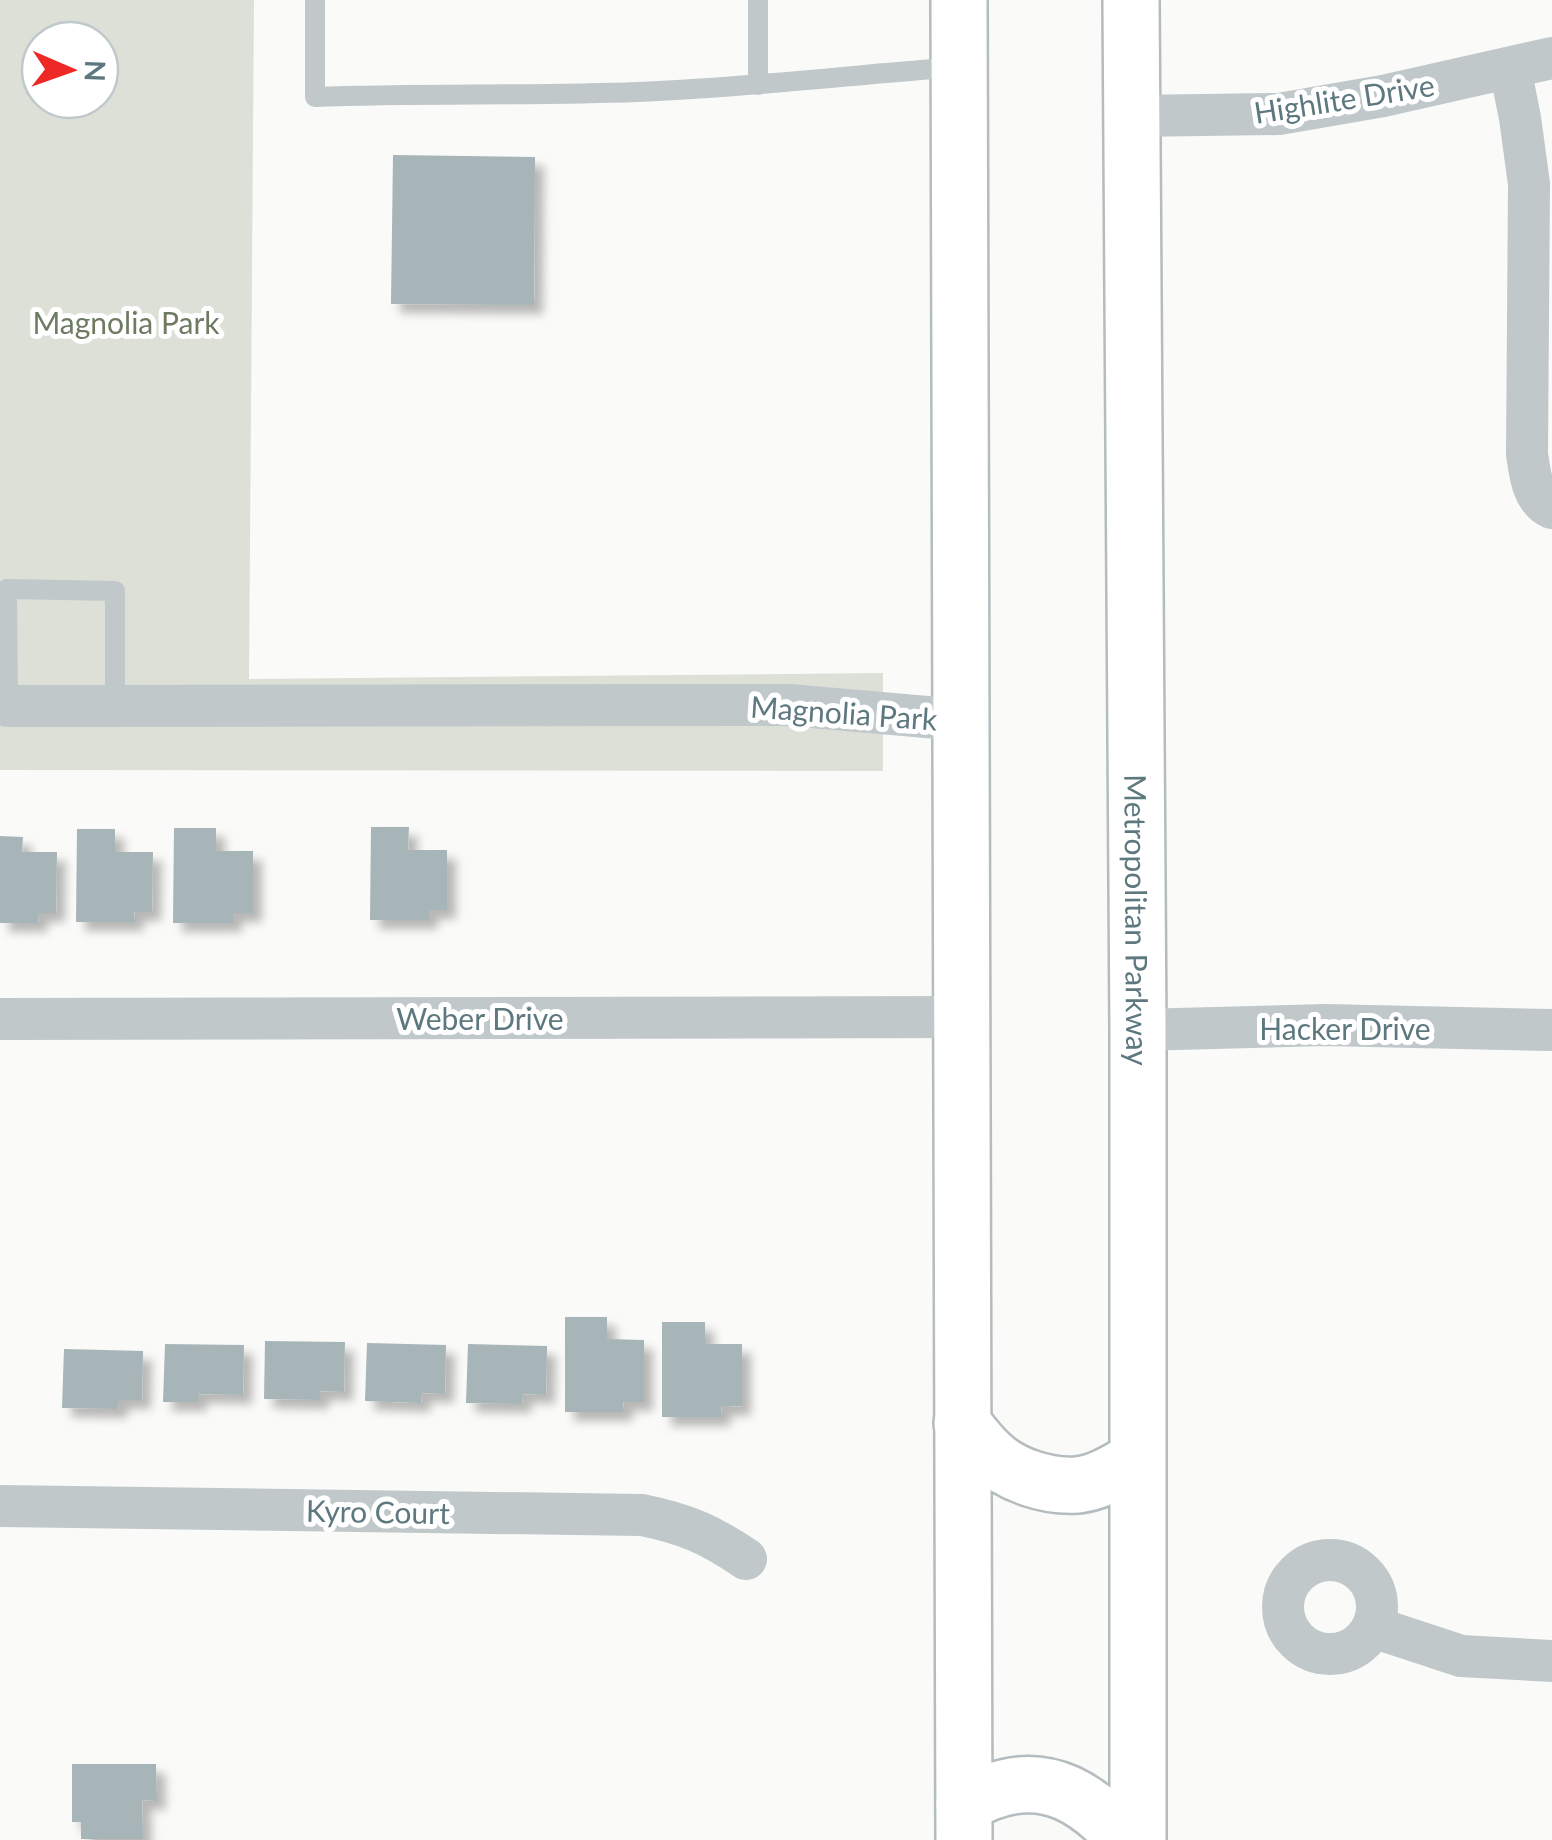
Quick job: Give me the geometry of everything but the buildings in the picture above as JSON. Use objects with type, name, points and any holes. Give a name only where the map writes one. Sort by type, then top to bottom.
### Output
[{"type":"main road","points":[[959,0],[964,1822]]},
{"type":"main road","name":"Metropolitan Parkway","points":[[1132,0],[1138,1840]]},
{"type":"main road","points":[[962,1424],[991,1456],[1021,1475],[1049,1484],[1092,1481],[1136,1460]]},
{"type":"main road","points":[[964,1822],[994,1790],[1029,1784],[1060,1788],[1082,1799],[1126,1840]]},
{"type":"street","name":"Highlite Drive","points":[[1133,116],[1278,114],[1383,96],[1552,58]]},
{"type":"street","points":[[1510,68],[1529,184],[1526,454],[1532,484],[1544,505],[1552,508]]},
{"type":"street","name":"Magnolia Park","points":[[8,706],[789,705],[961,720]]},
{"type":"street","name":"Weber Drive","points":[[0,1019],[961,1017]]},
{"type":"street","name":"Hacker Drive","points":[[1138,1030],[1324,1026],[1552,1030]]},
{"type":"street","name":"Kyro Court","points":[[0,1506],[642,1515],[680,1522],[717,1539],[746,1559]]},
{"type":"street","points":[[1372,1627],[1462,1656],[1552,1662]]},
{"type":"lane","points":[[315,0],[314,97],[635,92],[960,67]]},
{"type":"lane","points":[[758,0],[758,85]]},
{"type":"lane","points":[[8,706],[7,589],[115,591],[116,706]]},
{"type":"green space","name":"Magnolia Park","points":[[0,0],[254,0],[249,679],[883,673],[883,771],[0,770]]}]
